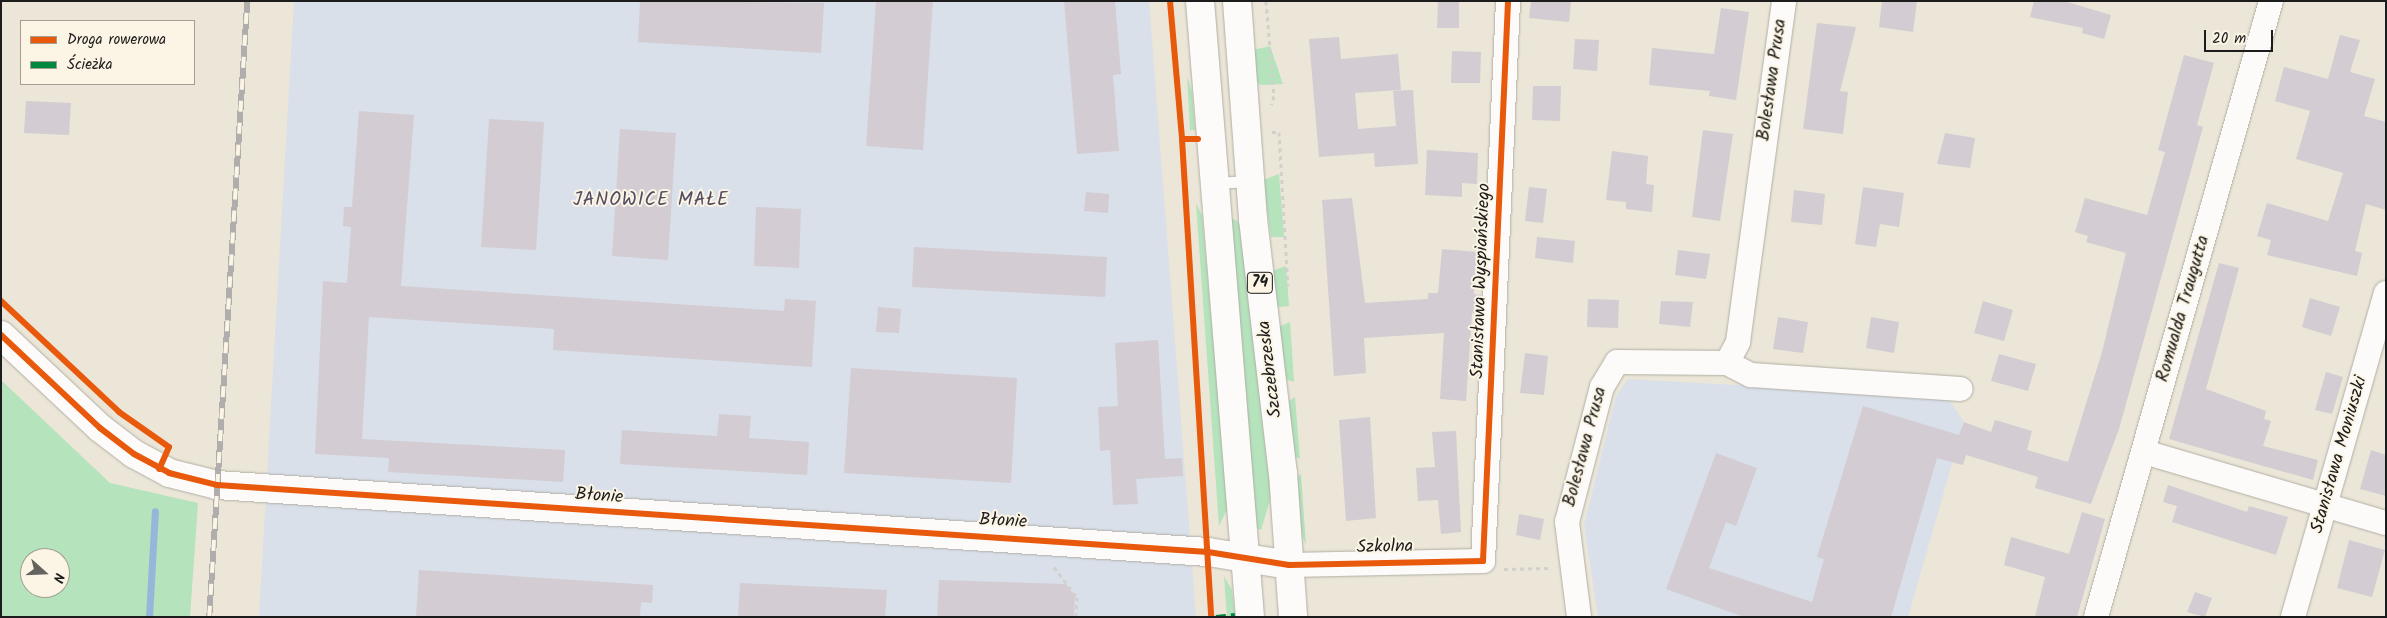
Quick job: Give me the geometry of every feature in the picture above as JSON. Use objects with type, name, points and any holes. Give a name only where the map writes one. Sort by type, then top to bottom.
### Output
[{"type":"street","name":"74","points":[[1200,1],[1250,617]]},
{"type":"street","name":"Szczebrzeska","points":[[1236,1],[1250,181],[1289,565],[1292,617]]},
{"type":"street","name":"Stanisława Wyspiańskiego","points":[[1483,561],[1508,1]]},
{"type":"street","name":"Bolesława Prusa","points":[[1727,363],[1738,342],[1784,1]]},
{"type":"street","name":"Romualda Traugutta","points":[[2096,617],[2272,1]]},
{"type":"street","name":"Stanisława Moniuszki","points":[[2293,617],[2386,293]]},
{"type":"street","name":"Błonie","points":[[1,336],[100,428],[140,458],[169,473],[217,485],[1246,556],[1289,565]]},
{"type":"street","name":"Bolesława Prusa","points":[[1579,617],[1567,522],[1610,368],[1628,360],[1727,363],[1751,375],[1961,389]]},
{"type":"street","points":[[2144,452],[2386,523]]},
{"type":"street","name":"Szkolna","points":[[1289,565],[1483,561]]},
{"type":"lane","points":[[1214,183],[1250,181]]},
{"type":"shaded area","points":[[294,1],[1149,1],[1196,617],[259,617]]},
{"type":"shaded area","points":[[1628,379],[1947,397],[1964,422],[1908,617],[1598,617],[1584,525],[1616,396]]},
{"type":"green space","points":[[1270,46],[1283,84],[1261,85],[1256,82],[1253,50]]},
{"type":"green space","points":[[1187,76],[1192,92],[1195,130],[1190,130]]},
{"type":"green space","points":[[1279,174],[1284,237],[1271,237],[1263,180]]},
{"type":"green space","points":[[1196,203],[1202,215],[1228,507],[1219,526]]},
{"type":"green space","points":[[1234,219],[1240,223],[1271,497],[1261,530],[1256,528],[1230,220]]},
{"type":"green space","points":[[1286,266],[1289,306],[1281,307],[1276,306],[1272,271]]},
{"type":"green space","points":[[1290,322],[1294,382],[1285,379],[1279,327]]},
{"type":"green space","points":[[1,380],[110,483],[198,503],[190,617],[1,617]]},
{"type":"green space","points":[[1295,397],[1300,459],[1295,456],[1288,402]]},
{"type":"green space","points":[[1301,474],[1306,545],[1300,529],[1296,478]]},
{"type":"green space","points":[[1224,576],[1232,590],[1235,617],[1227,617]]},
{"type":"building","points":[[640,1],[824,3],[821,53],[638,42]]},
{"type":"building","points":[[876,1],[933,1],[923,150],[866,146]]},
{"type":"building","points":[[1064,1],[1115,1],[1121,74],[1113,75],[1119,151],[1077,154]]},
{"type":"building","points":[[1438,1],[1459,1],[1459,28],[1437,28]]},
{"type":"building","points":[[1531,1],[1571,1],[1569,22],[1529,18]]},
{"type":"building","points":[[1882,1],[1917,1],[1913,32],[1879,27]]},
{"type":"building","points":[[2034,1],[2064,1],[2111,15],[2104,39],[2082,33],[2083,28],[2030,17]]},
{"type":"building","points":[[1721,8],[1749,12],[1736,100],[1709,96],[1710,91],[1649,85],[1652,48],[1714,54]]},
{"type":"building","points":[[1817,23],[1856,27],[1840,91],[1848,92],[1843,134],[1803,129]]},
{"type":"building","points":[[2340,35],[2360,40],[2350,72],[2375,79],[2364,116],[2386,122],[2386,210],[2366,204],[2355,251],[2362,253],[2357,276],[2267,255],[2271,240],[2257,236],[2267,203],[2328,221],[2343,173],[2296,159],[2310,111],[2275,101],[2284,67],[2328,79]]},
{"type":"building","points":[[1339,37],[1341,59],[1398,54],[1401,90],[1355,93],[1358,129],[1396,126],[1393,91],[1413,90],[1418,164],[1375,167],[1374,153],[1319,157],[1309,39]]},
{"type":"building","points":[[1575,39],[1599,40],[1597,71],[1573,69]]},
{"type":"building","points":[[1452,51],[1481,52],[1480,83],[1451,83]]},
{"type":"building","points":[[2184,55],[2214,63],[2197,125],[2203,127],[2119,429],[2091,504],[2035,488],[2038,477],[1966,455],[1963,465],[1937,458],[1891,617],[1744,617],[1666,589],[1716,453],[1757,468],[1736,526],[1726,522],[1709,568],[1812,602],[1824,559],[1817,557],[1863,406],[1959,435],[1964,422],[1991,432],[1995,420],[2032,431],[2027,450],[2068,462],[2102,352],[2126,253],[2086,242],[2088,236],[2075,232],[2085,198],[2147,215],[2165,152],[2158,150]]},
{"type":"building","points":[[1533,86],[1561,86],[1560,121],[1532,120]]},
{"type":"building","points":[[26,101],[71,103],[69,135],[24,133]]},
{"type":"building","points":[[359,111],[414,115],[401,286],[784,311],[785,299],[816,301],[812,367],[553,350],[554,329],[369,317],[362,439],[565,450],[563,482],[388,472],[389,458],[315,454],[323,281],[347,283],[351,227],[343,226],[344,207],[352,207]]},
{"type":"building","points":[[489,119],[544,122],[536,250],[481,247]]},
{"type":"building","points":[[620,129],[676,133],[668,260],[612,256]]},
{"type":"building","points":[[1703,130],[1733,134],[1720,221],[1692,217]]},
{"type":"building","points":[[1945,133],[1975,138],[1970,168],[1937,164]]},
{"type":"building","points":[[1427,150],[1478,153],[1477,184],[1462,183],[1462,197],[1425,195]]},
{"type":"building","points":[[1612,151],[1648,156],[1646,184],[1654,185],[1652,212],[1626,209],[1626,202],[1606,200]]},
{"type":"building","points":[[1529,187],[1547,189],[1543,223],[1525,221]]},
{"type":"building","points":[[1863,187],[1904,193],[1899,227],[1880,224],[1876,247],[1855,244]]},
{"type":"building","points":[[1794,190],[1825,194],[1822,225],[1791,222]]},
{"type":"building","points":[[1086,192],[1109,194],[1108,213],[1084,211]]},
{"type":"building","points":[[1352,198],[1365,303],[1428,299],[1428,293],[1438,293],[1442,249],[1477,252],[1474,294],[1481,295],[1480,314],[1472,313],[1466,401],[1440,399],[1444,333],[1364,338],[1366,373],[1334,376],[1322,200]]},
{"type":"building","points":[[756,207],[801,209],[799,268],[754,266]]},
{"type":"building","points":[[1537,237],[1575,241],[1573,263],[1535,258]]},
{"type":"building","points":[[914,247],[1107,257],[1105,297],[912,287]]},
{"type":"building","points":[[1678,250],[1710,254],[1706,279],[1675,275]]},
{"type":"building","points":[[2219,263],[2239,268],[2206,389],[2266,411],[2264,419],[2271,421],[2263,446],[2318,460],[2313,480],[2169,439]]},
{"type":"building","points":[[2310,298],[2340,307],[2331,336],[2302,327]]},
{"type":"building","points":[[1588,299],[1619,300],[1618,328],[1587,327]]},
{"type":"building","points":[[1661,301],[1693,302],[1690,327],[1659,324]]},
{"type":"building","points":[[1983,301],[2013,310],[2004,341],[1974,333]]},
{"type":"building","points":[[878,307],[901,309],[899,333],[876,332]]},
{"type":"building","points":[[1778,317],[1808,322],[1803,353],[1773,349]]},
{"type":"building","points":[[1871,317],[1899,322],[1894,353],[1866,348]]},
{"type":"building","points":[[1158,340],[1165,459],[1182,458],[1183,476],[1136,479],[1138,504],[1113,505],[1110,450],[1100,451],[1098,407],[1118,406],[1115,343]]},
{"type":"building","points":[[1525,353],[1548,356],[1544,395],[1520,393]]},
{"type":"building","points":[[1999,354],[2036,364],[2028,391],[1991,381]]},
{"type":"building","points":[[851,368],[1017,378],[1011,483],[844,473]]},
{"type":"building","points":[[2326,372],[2343,377],[2332,414],[2315,410]]},
{"type":"building","points":[[719,414],[751,416],[749,438],[809,442],[807,475],[620,464],[622,430],[717,436]]},
{"type":"building","points":[[1370,417],[1376,518],[1346,521],[1339,420]]},
{"type":"building","points":[[1456,431],[1461,532],[1441,534],[1438,500],[1418,501],[1416,468],[1435,467],[1432,432]]},
{"type":"building","points":[[2371,450],[2386,455],[2386,496],[2360,489]]},
{"type":"building","points":[[2168,485],[2247,512],[2249,506],[2288,517],[2276,555],[2172,522],[2177,506],[2163,502]]},
{"type":"building","points":[[2082,512],[2105,519],[2077,617],[2035,617],[2045,577],[2004,565],[2011,537],[2069,554]]},
{"type":"building","points":[[1519,514],[1544,519],[1540,540],[1516,535]]},
{"type":"building","points":[[2349,540],[2385,550],[2372,597],[2337,588]]},
{"type":"building","points":[[419,570],[653,585],[652,603],[641,602],[640,617],[416,617]]},
{"type":"building","points":[[939,580],[1066,584],[1075,596],[1074,617],[937,617]]},
{"type":"building","points":[[740,583],[887,590],[885,617],[738,617]]},
{"type":"building","points":[[2195,592],[2212,598],[2205,617],[2187,612]]},
{"type":"waterway","points":[[149,617],[155,511]]},
{"type":"railway","points":[[209,617],[247,1]]},
{"type":"marked path","points":[[1216,617],[1235,615]]},
{"type":"cycle path","points":[[1170,1],[1182,139]]},
{"type":"cycle path","points":[[1,335],[100,428],[134,454],[169,473],[217,485],[1208,552],[1289,565],[1483,561],[1508,1]]},
{"type":"cycle path","points":[[1198,139],[1182,139],[1211,617]]},
{"type":"cycle path","points":[[1,301],[119,412],[169,447],[159,469]]},
{"type":"district","name":"JANOWICE MAŁE","points":[[651,201]]}]
